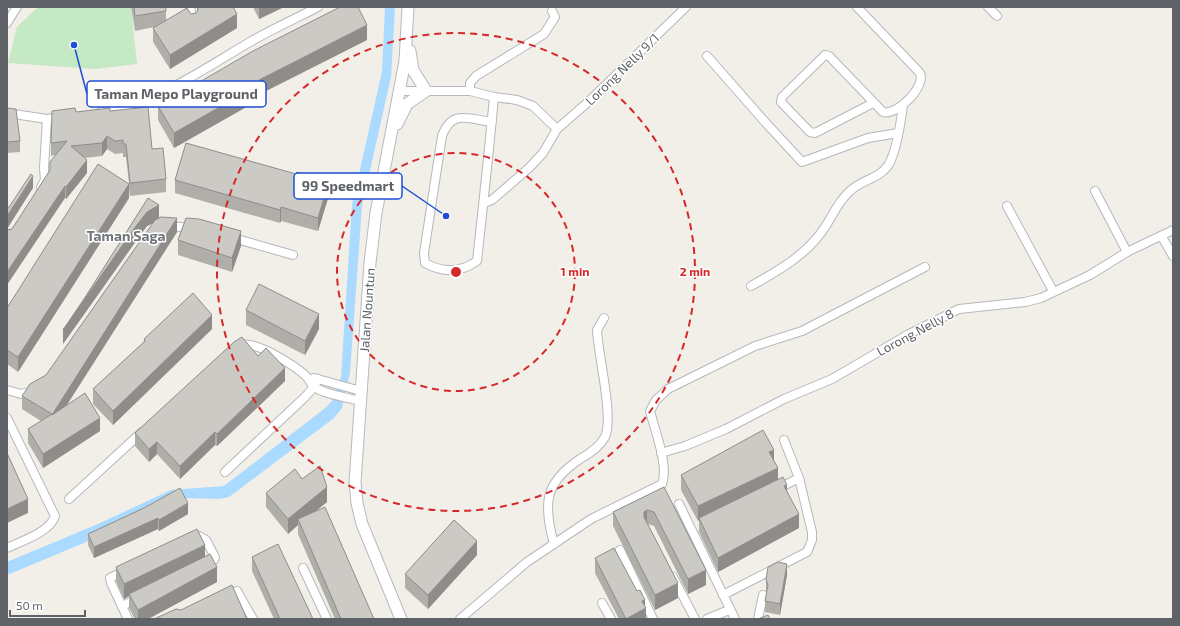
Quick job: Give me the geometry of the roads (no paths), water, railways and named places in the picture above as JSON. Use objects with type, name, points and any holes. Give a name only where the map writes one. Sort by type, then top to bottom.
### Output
[{"type":"street","points":[[7,23],[16,7]]},
{"type":"street","points":[[190,7],[193,23]]},
{"type":"street","points":[[92,113],[122,108],[150,99],[252,41],[318,7]]},
{"type":"street","name":"Jalan Nountun","points":[[401,619],[362,524],[357,503],[355,482],[376,213],[405,61],[408,7]]},
{"type":"street","name":"Lorong Nelly 9/1","points":[[484,203],[492,200],[529,168],[543,153],[557,129],[587,103],[686,7]]},
{"type":"street","points":[[857,7],[920,73],[922,78],[921,84],[903,105],[887,113],[883,112],[829,56],[825,55],[782,97],[781,102],[810,132],[815,133],[873,103]]},
{"type":"street","points":[[988,7],[997,16]]},
{"type":"street","points":[[470,91],[470,82],[476,76],[544,34],[555,17],[552,11]]},
{"type":"street","points":[[407,34],[413,70],[426,91]]},
{"type":"street","points":[[707,56],[802,162],[868,138],[898,133]]},
{"type":"street","points":[[399,91],[470,91],[494,97],[526,102],[533,106],[557,129]]},
{"type":"street","points":[[391,135],[407,104],[426,91]]},
{"type":"street","points":[[492,122],[459,118],[450,120],[442,136],[424,253],[425,263],[436,269],[454,271],[468,267],[477,261],[484,203],[492,122],[494,97]]},
{"type":"street","points":[[751,286],[784,268],[825,228],[838,205],[850,191],[882,173],[889,164],[898,133],[903,105]]},
{"type":"street","points":[[7,113],[47,119],[70,116]]},
{"type":"street","points":[[36,196],[45,180],[44,168],[47,119]]},
{"type":"street","points":[[1095,191],[1127,252]]},
{"type":"street","points":[[1007,206],[1053,291]]},
{"type":"street","points":[[160,226],[200,228]]},
{"type":"street","name":"Lorong Nelly 8","points":[[661,453],[685,446],[726,428],[784,399],[832,379],[909,334],[959,309],[1025,302],[1041,298],[1053,291],[1090,275],[1127,252],[1162,237],[1173,230]]},
{"type":"street","points":[[221,234],[293,256]]},
{"type":"street","points":[[1162,237],[1173,256]]},
{"type":"street","points":[[460,619],[527,562],[591,519],[659,487],[664,478],[661,453],[650,411],[656,400],[668,389],[755,346],[802,331],[925,267]]},
{"type":"street","points":[[554,544],[547,513],[548,499],[552,487],[558,477],[573,464],[592,452],[605,436],[608,413],[597,330],[604,318]]},
{"type":"street","points":[[231,350],[243,343],[255,345],[292,365],[307,377],[314,387],[327,392],[361,396]]},
{"type":"street","points":[[307,377],[329,382],[361,396]]},
{"type":"street","points":[[225,472],[254,446],[314,387],[318,379]]},
{"type":"street","points":[[7,390],[21,394],[30,392],[41,386]]},
{"type":"street","points":[[8,419],[55,516],[53,523],[45,529],[8,545]]},
{"type":"street","points":[[69,499],[151,424]]},
{"type":"street","points":[[723,595],[807,552],[812,540],[812,532],[799,478],[784,440]]},
{"type":"street","points":[[767,494],[799,478]]},
{"type":"street","points":[[679,504],[695,528],[729,610],[735,619]]},
{"type":"street","points":[[185,542],[198,536],[206,540],[215,557],[212,562],[198,569]]},
{"type":"street","points":[[620,550],[653,619]]},
{"type":"street","points":[[128,619],[110,578],[137,565]]},
{"type":"street","points":[[303,568],[326,619]]},
{"type":"street","points":[[670,571],[695,619]]},
{"type":"street","points":[[218,600],[237,591],[253,619]]},
{"type":"street","points":[[122,606],[150,592]]},
{"type":"street","points":[[758,619],[763,595]]},
{"type":"street","points":[[602,603],[611,619]]},
{"type":"street","name":"Jalan Nountun","points":[[397,607],[407,619]]},
{"type":"street","points":[[707,619],[729,610]]},
{"type":"water","points":[[385,7],[395,7],[391,77],[362,206],[350,373],[342,408],[334,418],[229,497],[220,499],[184,498],[103,535],[7,575],[7,562],[98,524],[171,490],[224,486],[324,409],[332,401],[341,377],[352,205],[382,72]]},
{"type":"place","name":"Taman Mepo Playground","points":[[74,45]]},
{"type":"place","name":"99 Speedmart","points":[[446,216]]},
{"type":"district","name":"Taman Saga","points":[[126,235]]}]
